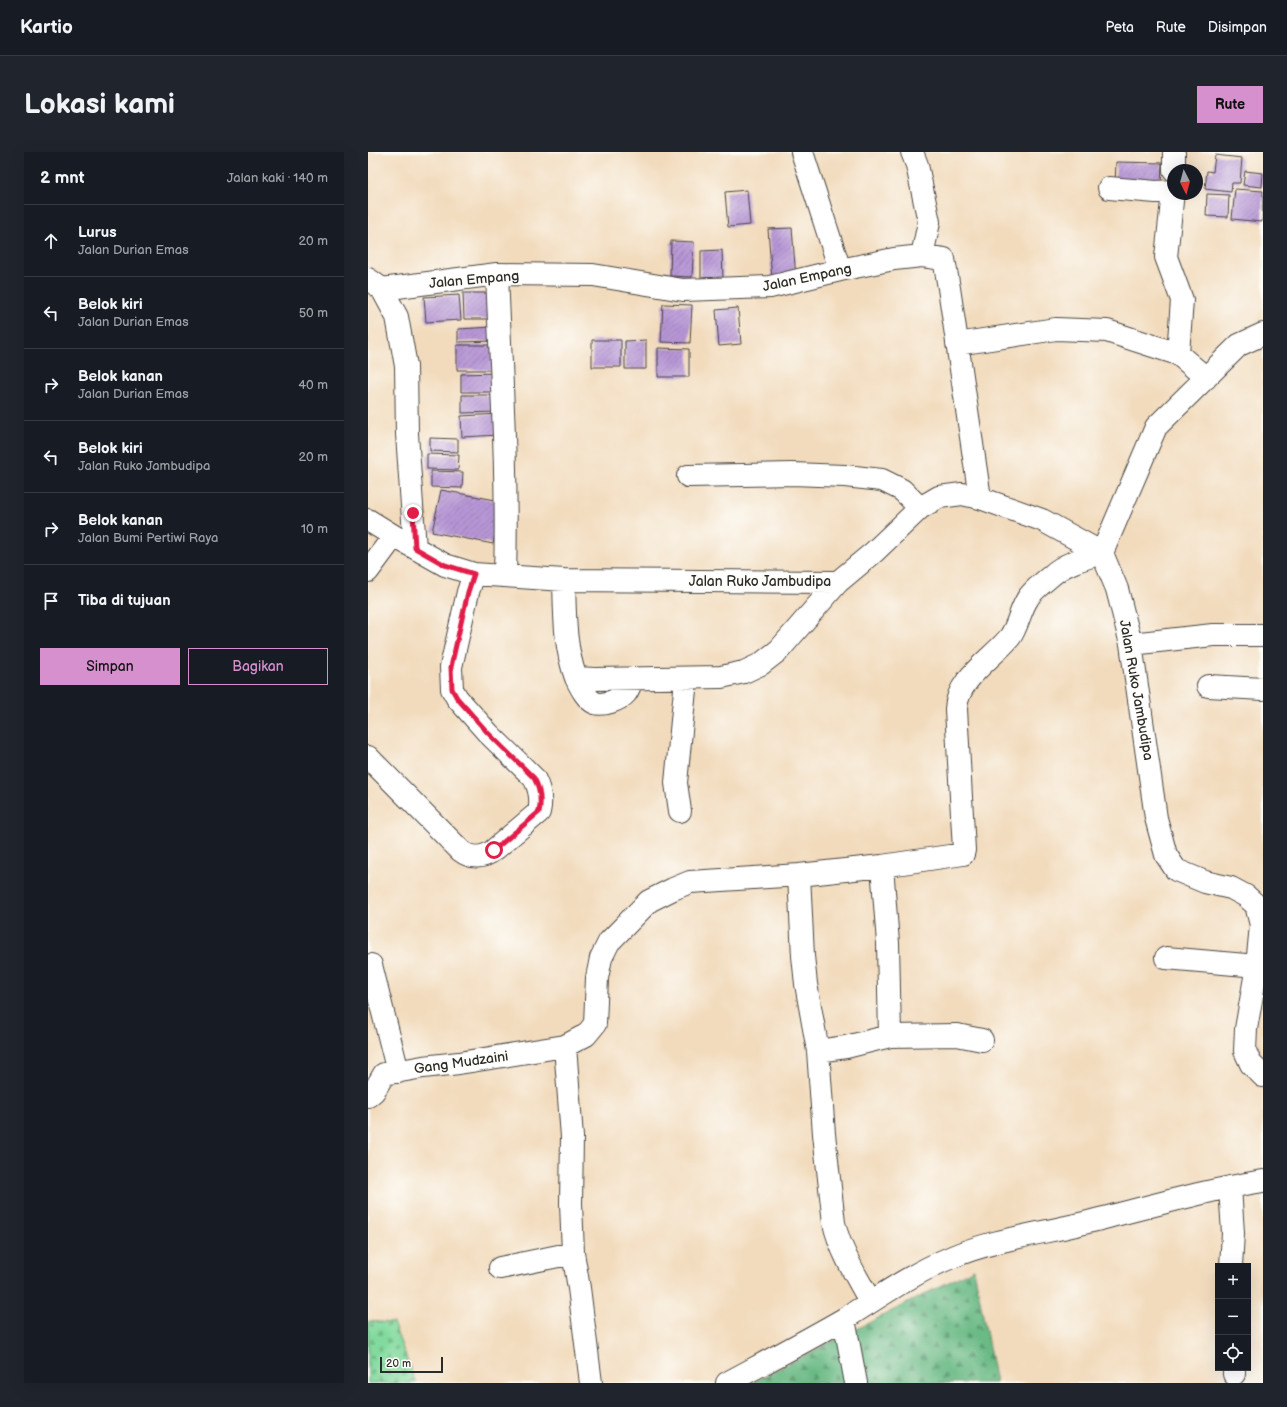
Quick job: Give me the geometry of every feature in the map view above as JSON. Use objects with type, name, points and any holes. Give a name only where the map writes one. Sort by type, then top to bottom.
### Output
[{"type":"street","points":[[802,152],[840,270]]},
{"type":"street","points":[[912,152],[917,165],[929,222],[922,256]]},
{"type":"street","points":[[1174,152],[1174,164]]},
{"type":"street","points":[[1109,188],[1156,192],[1167,191]]},
{"type":"street","points":[[1172,200],[1166,257],[1182,300],[1178,354]]},
{"type":"street","name":"Jalan Empang","points":[[375,284],[497,274],[593,274],[683,290],[770,287],[894,259],[922,256],[944,259],[980,498]]},
{"type":"street","points":[[497,274],[506,468],[507,522],[505,576]]},
{"type":"street","points":[[375,284],[396,316],[406,366],[407,434],[415,548]]},
{"type":"street","points":[[957,344],[1056,329],[1107,331],[1178,354],[1206,378]]},
{"type":"street","points":[[1102,553],[1156,427],[1239,345],[1263,334]]},
{"type":"street","points":[[688,476],[792,474],[845,476],[882,480],[902,490],[920,508]]},
{"type":"street","name":"Jalan Ruko Jambudipa","points":[[368,520],[445,565],[474,574],[564,580],[838,582],[874,552],[920,508],[939,498],[962,494],[980,498],[1042,520],[1102,553],[1117,589],[1131,644],[1156,818],[1166,856],[1176,870],[1205,882],[1231,888],[1246,896],[1256,905],[1262,925],[1257,966],[1246,1029],[1245,1051],[1251,1064],[1263,1076]]},
{"type":"street","points":[[368,571],[394,536]]},
{"type":"street","name":"Gang Mudzaini","points":[[383,1074],[565,1046],[586,1035],[595,1024],[597,978],[601,958],[610,942],[649,901],[690,882],[799,875],[882,866],[963,854],[962,789],[956,709],[959,694],[965,683],[1010,636],[1028,597],[1053,574],[1075,562],[1102,553]]},
{"type":"street","points":[[368,757],[467,856],[474,857],[487,855],[539,812],[541,803],[540,793],[534,778],[488,733],[457,698],[452,689],[451,667],[468,592],[474,574]]},
{"type":"street","points":[[564,580],[567,642],[570,662],[576,678],[721,677],[744,672],[761,664],[779,650],[838,582]]},
{"type":"street","points":[[1131,644],[1213,635],[1263,635]]},
{"type":"street","points":[[680,810],[676,783],[686,678]]},
{"type":"street","points":[[1208,686],[1263,689]]},
{"type":"street","points":[[882,866],[888,942],[890,1036]]},
{"type":"street","points":[[799,875],[806,977],[818,1051],[824,1134],[834,1222],[836,1233],[853,1270],[870,1301]]},
{"type":"street","points":[[1166,958],[1257,966]]},
{"type":"street","points":[[368,1096],[374,1091],[383,1074],[371,965]]},
{"type":"street","points":[[818,1051],[846,1047],[890,1036],[957,1036],[982,1040]]},
{"type":"street","points":[[565,1046],[572,1136],[571,1203],[573,1254],[579,1288],[591,1383]]},
{"type":"street","points":[[727,1383],[844,1318],[900,1283],[952,1257],[979,1248],[1230,1187],[1263,1181]]},
{"type":"street","points":[[1230,1187],[1233,1233],[1231,1263]]},
{"type":"street","points":[[500,1268],[573,1254]]},
{"type":"street","points":[[844,1318],[856,1383]]},
{"type":"green space","points":[[974,1269],[996,1383],[751,1383]]},
{"type":"green space","points":[[368,1321],[393,1323],[416,1383],[368,1383]]},
{"type":"building","points":[[1215,155],[1242,158],[1240,183],[1232,183],[1231,192],[1205,189],[1207,171],[1213,172]]},
{"type":"building","points":[[1116,162],[1162,163],[1161,186],[1115,184]]},
{"type":"building","points":[[1245,171],[1263,173],[1262,187],[1243,185]]},
{"type":"building","points":[[1235,189],[1263,191],[1262,222],[1232,219]]},
{"type":"building","points":[[747,190],[750,225],[728,227],[725,192]]},
{"type":"building","points":[[1207,194],[1229,195],[1228,217],[1206,216]]},
{"type":"building","points":[[792,228],[796,278],[772,280],[768,229]]},
{"type":"building","points":[[671,241],[694,242],[692,277],[670,276]]},
{"type":"building","points":[[722,250],[723,280],[701,280],[701,251]]},
{"type":"building","points":[[463,293],[493,293],[493,319],[464,319]]},
{"type":"building","points":[[459,295],[461,320],[426,322],[424,297]]},
{"type":"building","points":[[663,304],[692,305],[690,343],[661,342]]},
{"type":"building","points":[[738,308],[741,344],[719,346],[716,310]]},
{"type":"building","points":[[494,327],[495,341],[458,342],[458,329]]},
{"type":"building","points":[[592,340],[621,340],[621,367],[592,367]]},
{"type":"building","points":[[646,340],[646,369],[625,369],[625,341]]},
{"type":"building","points":[[457,345],[496,345],[495,370],[457,370]]},
{"type":"building","points":[[658,348],[689,349],[689,377],[658,377]]},
{"type":"building","points":[[496,373],[496,392],[461,392],[461,374]]},
{"type":"building","points":[[462,395],[498,395],[498,412],[462,413]]},
{"type":"building","points":[[499,414],[499,435],[462,437],[461,416]]},
{"type":"building","points":[[430,438],[458,439],[458,452],[430,451]]},
{"type":"building","points":[[427,454],[459,455],[458,470],[427,469]]},
{"type":"building","points":[[431,471],[463,472],[462,488],[431,487]]},
{"type":"building","points":[[441,490],[501,501],[493,544],[432,532]]},
{"type":"route","points":[[413,513],[415,548],[445,565],[474,574],[468,592],[451,667],[452,689],[457,698],[472,713],[488,733],[534,778],[540,793],[541,803],[539,812],[494,850]]}]
